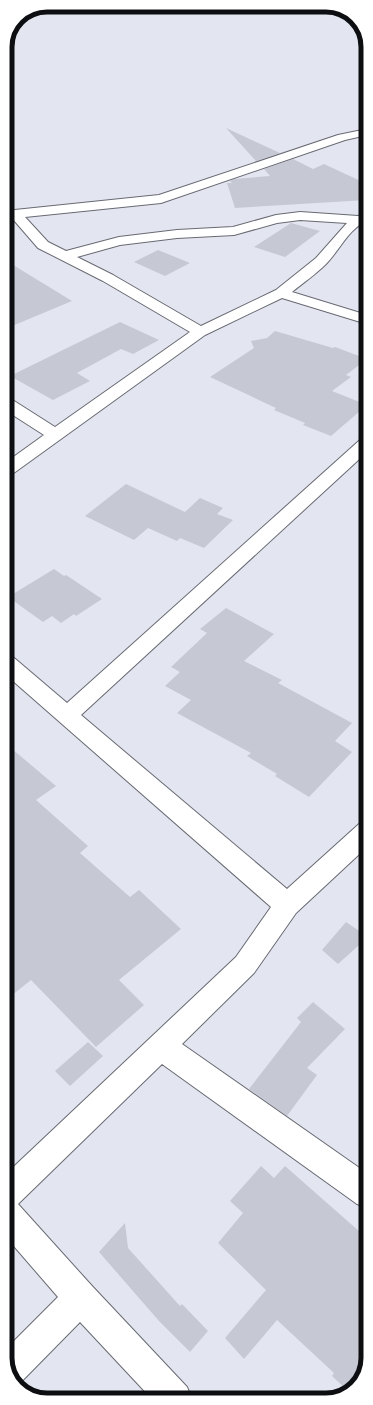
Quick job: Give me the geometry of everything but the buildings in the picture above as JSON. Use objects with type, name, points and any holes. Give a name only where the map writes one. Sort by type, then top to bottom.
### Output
[{"type":"street","points":[[12,215],[161,199],[342,137],[361,133]]},
{"type":"street","points":[[65,256],[119,241],[177,234],[234,231],[276,219],[300,216],[361,219]]},
{"type":"street","points":[[12,217],[43,245],[108,278],[200,332]]},
{"type":"street","points":[[12,466],[200,332],[281,294],[322,261],[336,242],[361,221]]},
{"type":"street","points":[[281,294],[361,318]]},
{"type":"street","points":[[12,407],[55,435]]},
{"type":"street","points":[[67,714],[361,448]]},
{"type":"street","points":[[12,668],[287,904]]},
{"type":"street","points":[[12,1189],[160,1045],[245,965],[287,904],[361,837]]},
{"type":"street","points":[[160,1045],[222,1091],[361,1188]]},
{"type":"street","points":[[12,1221],[80,1298],[169,1393]]},
{"type":"street","points":[[13,1366],[80,1298]]}]
